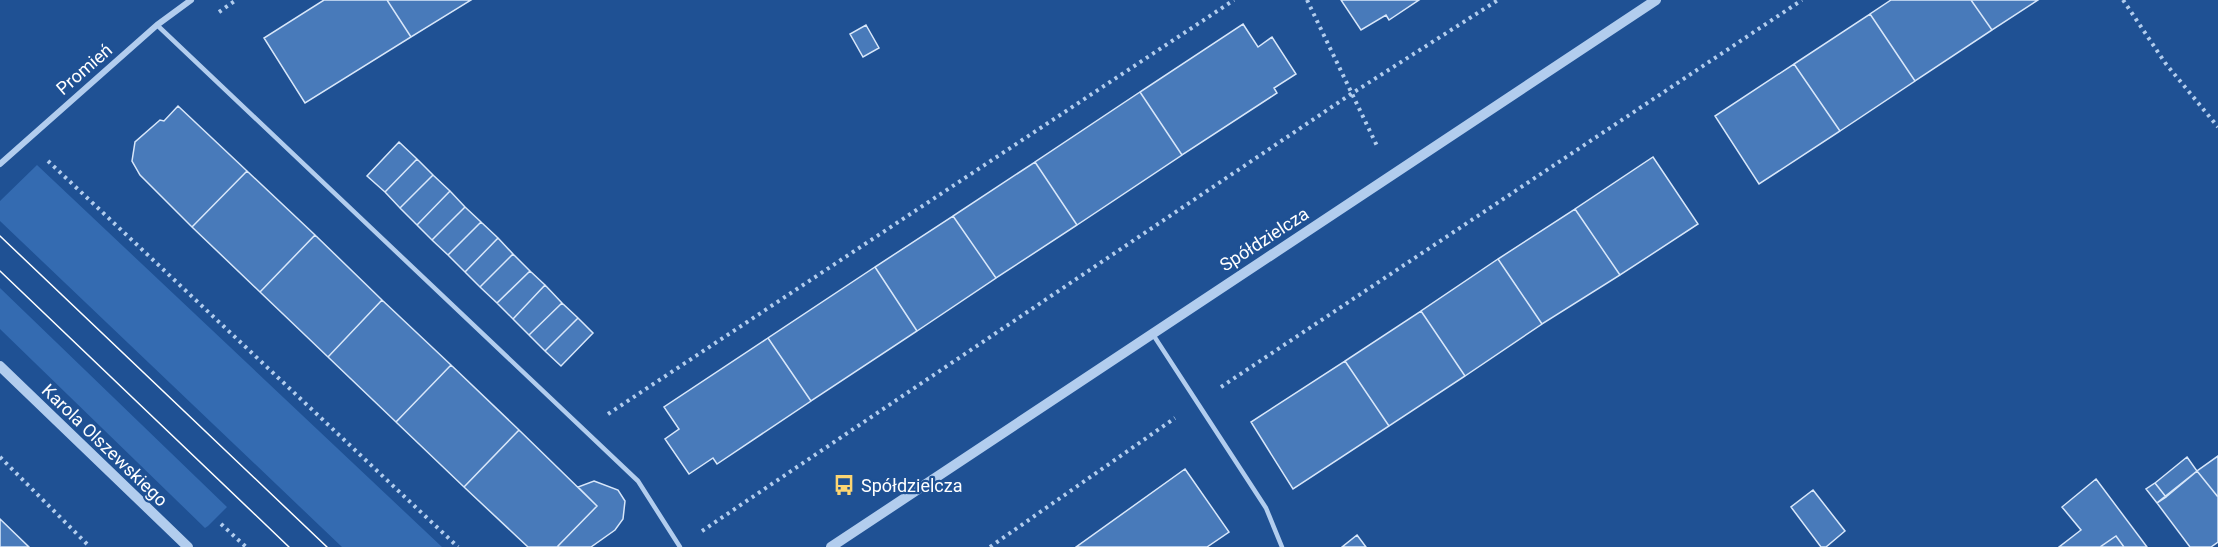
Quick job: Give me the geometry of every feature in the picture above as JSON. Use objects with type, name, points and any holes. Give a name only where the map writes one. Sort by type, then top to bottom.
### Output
[{"type":"street","name":"Promień","points":[[0,164],[157,25],[191,0]]},
{"type":"street","name":"Spółdzielcza","points":[[831,547],[1656,0]]},
{"type":"street","name":"Karola Olszewskiego","points":[[0,366],[188,547]]},
{"type":"lane","points":[[157,25],[638,481],[680,547]]},
{"type":"lane","points":[[1152,333],[1266,508],[1282,547]]},
{"type":"path","points":[[211,18],[236,0]]},
{"type":"path","points":[[585,430],[1234,0]]},
{"type":"path","points":[[1307,0],[1390,176]]},
{"type":"path","points":[[680,547],[1352,94],[1498,0]]},
{"type":"path","points":[[1211,393],[1802,0]]},
{"type":"path","points":[[2123,0],[2166,64],[2218,127]]},
{"type":"path","points":[[45,158],[458,547]]},
{"type":"path","points":[[990,547],[1175,417]]},
{"type":"path","points":[[0,457],[90,547]]},
{"type":"path","points":[[221,524],[246,547]]},
{"type":"shaded area","points":[[37,165],[442,547],[342,547],[0,221],[0,201]]},
{"type":"shaded area","points":[[0,288],[227,507],[208,526],[205,528],[0,329]]},
{"type":"building","points":[[324,0],[387,0],[411,37],[305,103],[264,38]]},
{"type":"building","points":[[387,0],[471,0],[411,37]]},
{"type":"building","points":[[1341,0],[1419,0],[1389,20],[1386,15],[1361,30]]},
{"type":"building","points":[[1891,0],[1971,0],[1992,30],[1915,81],[1870,14]]},
{"type":"building","points":[[1971,0],[2038,0],[1992,30]]},
{"type":"building","points":[[1870,14],[1915,81],[1840,131],[1794,64]]},
{"type":"building","points":[[1243,24],[1258,47],[1272,37],[1296,74],[1274,88],[1277,93],[1182,155],[1140,92]]},
{"type":"building","points":[[866,25],[879,48],[863,57],[850,34]]},
{"type":"building","points":[[1794,64],[1840,131],[1759,184],[1715,116]]},
{"type":"building","points":[[1140,92],[1182,155],[1077,225],[1035,162]]},
{"type":"building","points":[[178,106],[247,171],[192,227],[140,175],[132,161],[135,142],[160,120],[164,121]]},
{"type":"building","points":[[399,142],[417,159],[385,192],[367,176]]},
{"type":"building","points":[[1653,157],[1698,224],[1620,275],[1575,209]]},
{"type":"building","points":[[417,159],[433,175],[400,208],[385,192]]},
{"type":"building","points":[[1035,162],[1077,225],[996,278],[953,216]]},
{"type":"building","points":[[247,171],[315,235],[260,292],[192,227]]},
{"type":"building","points":[[433,175],[450,191],[417,225],[400,208]]},
{"type":"building","points":[[450,191],[465,207],[432,240],[417,225]]},
{"type":"building","points":[[465,207],[481,222],[448,255],[432,240]]},
{"type":"building","points":[[1575,209],[1620,275],[1542,324],[1498,259]]},
{"type":"building","points":[[953,216],[996,278],[917,331],[875,267]]},
{"type":"building","points":[[481,222],[498,238],[465,272],[448,255]]},
{"type":"building","points":[[315,235],[382,300],[328,357],[260,292]]},
{"type":"building","points":[[498,238],[513,254],[480,287],[465,272]]},
{"type":"building","points":[[513,254],[530,271],[497,303],[480,287]]},
{"type":"building","points":[[1498,259],[1542,324],[1465,376],[1421,311]]},
{"type":"building","points":[[875,267],[917,331],[811,401],[768,338]]},
{"type":"building","points":[[530,271],[545,285],[513,319],[497,303]]},
{"type":"building","points":[[545,285],[562,303],[529,335],[513,319]]},
{"type":"building","points":[[382,300],[451,365],[396,422],[328,357]]},
{"type":"building","points":[[562,303],[578,318],[545,351],[529,335]]},
{"type":"building","points":[[1421,311],[1465,376],[1389,426],[1345,361]]},
{"type":"building","points":[[578,318],[593,333],[561,366],[545,351]]},
{"type":"building","points":[[768,338],[811,401],[717,464],[713,458],[689,474],[665,439],[679,429],[664,407]]},
{"type":"building","points":[[1345,361],[1389,426],[1293,489],[1251,422]]},
{"type":"building","points":[[451,365],[519,430],[464,487],[396,422]]},
{"type":"building","points":[[519,430],[597,506],[557,547],[528,547],[464,487]]},
{"type":"building","points":[[2218,456],[2218,497],[2197,471]]},
{"type":"building","points":[[2187,457],[2197,471],[2166,497],[2155,483]]},
{"type":"building","points":[[1185,469],[1229,532],[1207,547],[1076,547]]},
{"type":"building","points":[[2197,471],[2218,497],[2218,542],[2211,547],[2190,547],[2157,503]]},
{"type":"building","points":[[2096,479],[2147,547],[2124,547],[2116,536],[2100,547],[2059,547],[2081,530],[2062,507]]},
{"type":"building","points":[[594,481],[618,490],[625,501],[623,519],[615,530],[591,547],[557,547],[597,506],[578,487]]},
{"type":"building","points":[[2155,483],[2166,497],[2157,503],[2146,489]]},
{"type":"building","points":[[1813,490],[1845,531],[1826,547],[1821,547],[1791,507]]},
{"type":"building","points":[[0,519],[29,547],[0,547]]},
{"type":"building","points":[[1357,535],[1366,547],[1342,547]]},
{"type":"building","points":[[2116,536],[2124,547],[2100,547]]},
{"type":"tram line","points":[[0,236],[327,547]]},
{"type":"tram line","points":[[0,271],[289,547]]},
{"type":"place","name":"Spółdzielcza","points":[[844,485]]}]
